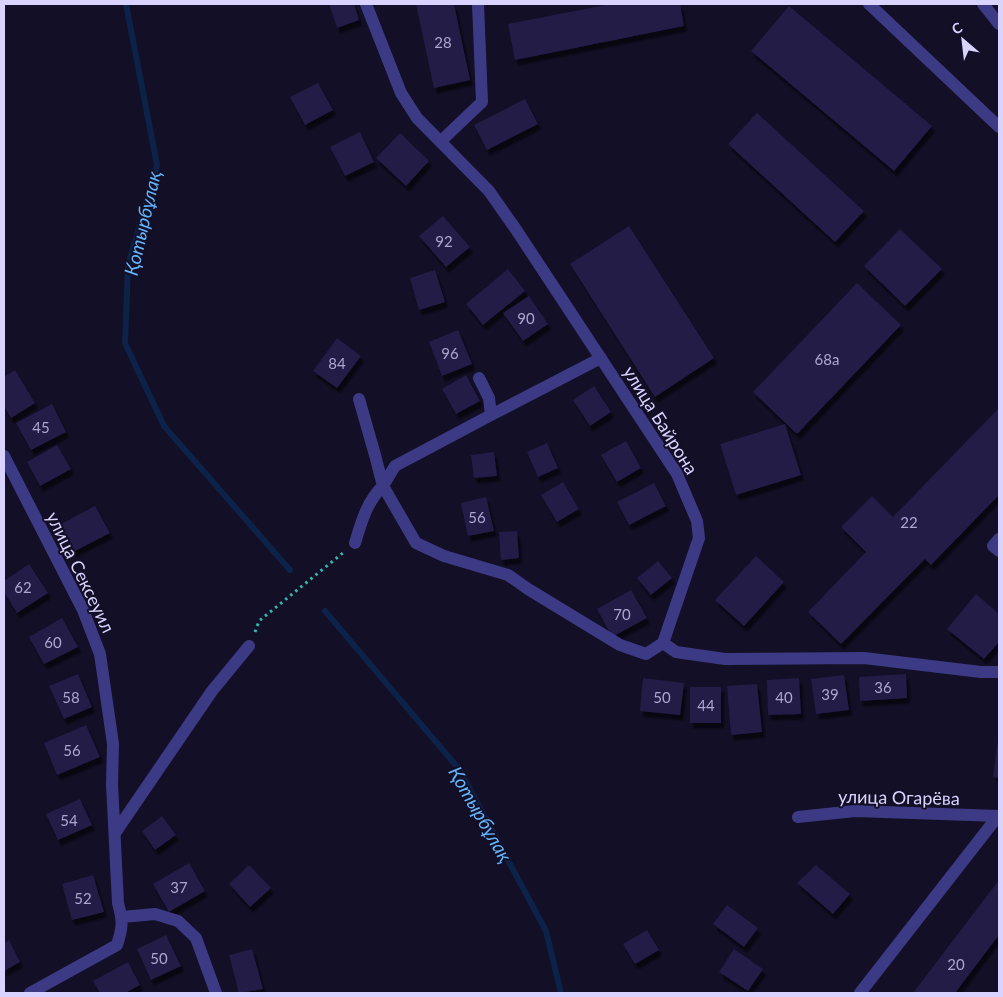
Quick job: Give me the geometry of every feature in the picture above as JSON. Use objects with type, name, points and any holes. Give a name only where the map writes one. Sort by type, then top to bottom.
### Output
[{"type":"street","name":"улица Байрона","points":[[366,4],[401,93],[417,118],[488,192],[517,231],[677,474],[697,521],[699,538],[663,643]]},
{"type":"street","points":[[441,141],[482,102],[478,4]]},
{"type":"street","points":[[869,4],[999,127]]},
{"type":"street","points":[[983,4],[999,24]]},
{"type":"street","points":[[355,543],[361,520],[376,493],[383,486],[395,466],[601,358]]},
{"type":"street","points":[[479,378],[489,398],[492,415]]},
{"type":"street","points":[[359,399],[383,486],[416,543],[444,556],[508,575],[620,645],[646,654],[663,643],[676,652],[725,659],[864,658],[981,672],[999,672]]},
{"type":"street","name":"улица Сексеуил","points":[[4,456],[83,610],[100,654],[113,744],[112,784],[118,903],[123,928],[117,945],[30,993]]},
{"type":"street","points":[[999,539],[994,546],[999,551]]},
{"type":"street","points":[[115,833],[212,691],[248,646]]},
{"type":"street","name":"улица Огарёва","points":[[798,818],[855,811],[999,816]]},
{"type":"street","points":[[860,993],[999,816]]},
{"type":"street","points":[[122,917],[155,914],[178,921],[196,938],[216,993]]},
{"type":"path","points":[[248,646],[259,621],[355,543]]},
{"type":"building","points":[[329,4],[354,4],[359,20],[337,28]]},
{"type":"building","points":[[416,4],[454,4],[470,80],[434,88]]},
{"type":"building","points":[[611,4],[680,4],[684,26],[515,60],[508,24]]},
{"type":"building","points":[[789,6],[932,126],[894,171],[751,51]]},
{"type":"building","points":[[318,83],[333,110],[305,125],[290,97]]},
{"type":"building","points":[[525,99],[538,124],[487,150],[474,125]]},
{"type":"building","points":[[757,113],[864,211],[835,242],[728,144]]},
{"type":"building","points":[[360,132],[374,162],[345,176],[330,147]]},
{"type":"building","points":[[400,133],[429,161],[406,186],[376,158]]},
{"type":"building","points":[[443,216],[470,247],[446,267],[419,236]]},
{"type":"building","points":[[629,226],[714,358],[655,397],[570,264]]},
{"type":"building","points":[[900,229],[942,269],[905,306],[864,266]]},
{"type":"building","points":[[508,269],[525,291],[483,325],[466,304]]},
{"type":"building","points":[[435,270],[445,302],[419,310],[410,278]]},
{"type":"building","points":[[857,283],[901,325],[797,434],[753,392]]},
{"type":"building","points":[[529,296],[548,324],[523,341],[503,313]]},
{"type":"building","points":[[458,330],[472,364],[442,376],[429,342]]},
{"type":"building","points":[[337,338],[361,356],[337,388],[313,371]]},
{"type":"building","points":[[15,370],[35,403],[11,418],[4,406],[4,377]]},
{"type":"building","points":[[466,375],[480,401],[456,414],[442,389]]},
{"type":"building","points":[[594,386],[611,412],[590,426],[573,400]]},
{"type":"building","points":[[52,404],[66,432],[31,450],[16,423]]},
{"type":"building","points":[[999,408],[999,495],[931,565],[925,559],[841,644],[808,612],[866,552],[841,527],[872,496],[893,517]]},
{"type":"building","points":[[785,424],[801,475],[736,495],[720,444]]},
{"type":"building","points":[[626,441],[641,468],[617,482],[601,455]]},
{"type":"building","points":[[547,443],[558,468],[538,477],[527,452]]},
{"type":"building","points":[[57,445],[71,469],[40,486],[27,462]]},
{"type":"building","points":[[494,452],[497,476],[474,478],[471,455]]},
{"type":"building","points":[[563,482],[579,509],[557,522],[541,495]]},
{"type":"building","points":[[654,483],[666,506],[629,525],[617,502]]},
{"type":"building","points":[[486,497],[494,531],[468,536],[461,503]]},
{"type":"building","points":[[95,506],[110,533],[73,552],[59,525]]},
{"type":"building","points":[[517,531],[519,558],[501,560],[499,532]]},
{"type":"building","points":[[756,556],[784,582],[744,626],[715,600]]},
{"type":"building","points":[[658,561],[672,578],[651,595],[637,578]]},
{"type":"building","points":[[29,564],[48,593],[17,613],[4,592],[4,581]]},
{"type":"building","points":[[631,590],[647,618],[612,637],[597,609]]},
{"type":"building","points":[[976,594],[999,614],[999,642],[984,659],[947,629]]},
{"type":"building","points":[[62,618],[78,647],[44,664],[29,637]]},
{"type":"building","points":[[78,674],[92,707],[64,719],[49,686]]},
{"type":"building","points":[[906,674],[907,698],[860,701],[859,677]]},
{"type":"building","points":[[844,675],[849,710],[816,714],[811,679]]},
{"type":"building","points":[[643,678],[684,683],[680,715],[640,711]]},
{"type":"building","points":[[799,678],[801,714],[768,715],[767,680]]},
{"type":"building","points":[[757,684],[762,732],[731,735],[727,686]]},
{"type":"building","points":[[690,687],[721,687],[721,723],[690,723]]},
{"type":"building","points":[[86,725],[100,757],[57,775],[44,743]]},
{"type":"building","points":[[999,740],[999,778],[993,777]]},
{"type":"building","points":[[80,799],[92,825],[58,840],[46,814]]},
{"type":"building","points":[[162,816],[176,835],[155,850],[142,831]]},
{"type":"building","points":[[189,863],[205,891],[169,912],[153,884]]},
{"type":"building","points":[[249,865],[271,888],[250,907],[229,884]]},
{"type":"building","points":[[816,865],[850,894],[833,914],[797,883]]},
{"type":"building","points":[[93,875],[104,912],[72,920],[62,884]]},
{"type":"building","points":[[999,880],[999,935],[955,993],[913,993]]},
{"type":"building","points":[[727,905],[758,928],[744,947],[713,924]]},
{"type":"building","points":[[647,930],[659,950],[635,964],[623,944]]},
{"type":"building","points":[[166,935],[181,966],[151,980],[137,949]]},
{"type":"building","points":[[9,940],[20,962],[4,971],[4,943]]},
{"type":"building","points":[[252,949],[263,989],[239,993],[229,955]]},
{"type":"building","points":[[734,949],[763,969],[748,991],[719,972]]},
{"type":"building","points":[[128,962],[140,985],[125,993],[100,993],[93,981]]},
{"type":"waterway","name":"Қотырбұлақ","points":[[126,4],[157,165],[128,266],[125,343],[164,426],[290,570]]},
{"type":"waterway","name":"Қотырбұлақ","points":[[325,611],[459,769],[546,931],[561,993]]}]
